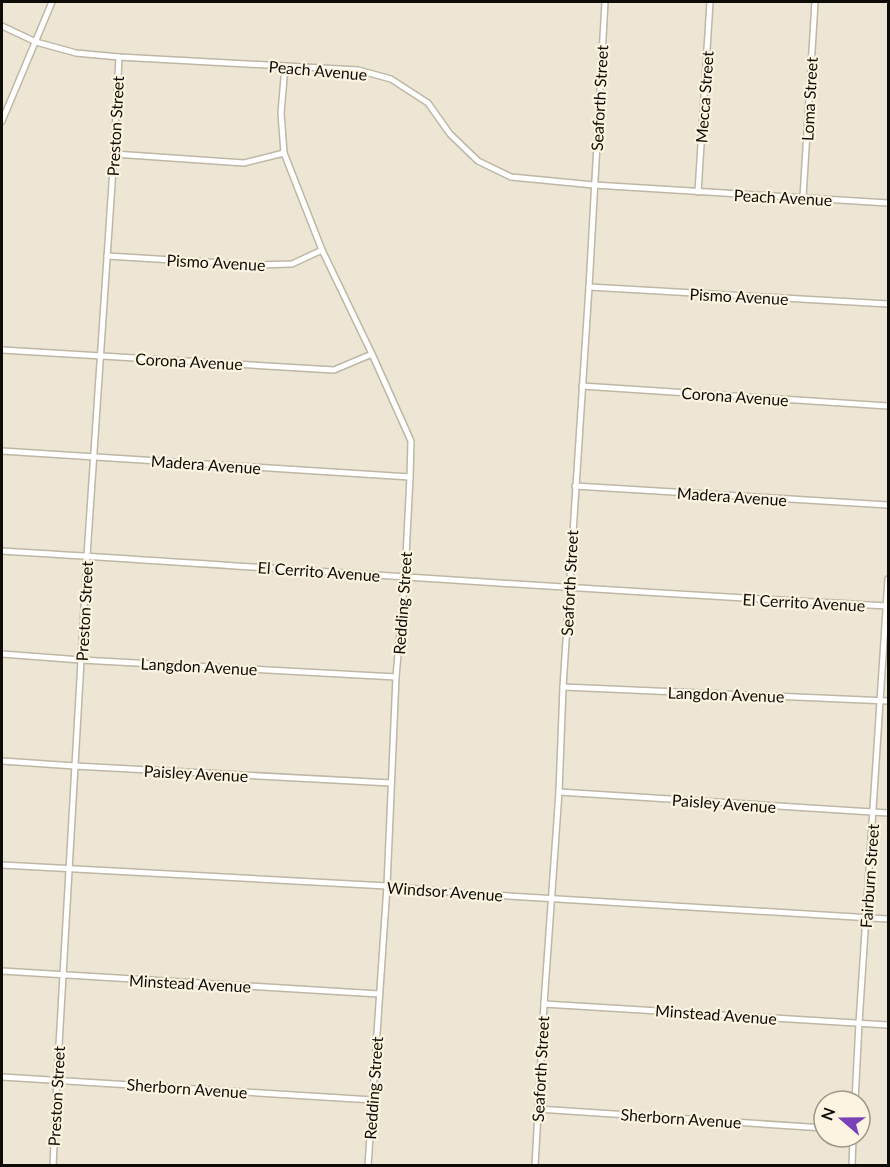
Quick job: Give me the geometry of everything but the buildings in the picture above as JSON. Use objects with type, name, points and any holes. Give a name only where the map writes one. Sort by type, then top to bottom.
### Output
[{"type":"street","points":[[2,121],[52,2]]},
{"type":"street","name":"Seaforth Street","points":[[535,1166],[589,287],[604,2]]},
{"type":"street","name":"Mecca Street","points":[[698,192],[710,2]]},
{"type":"street","name":"Loma Street","points":[[803,197],[815,2]]},
{"type":"street","name":"Peach Avenue","points":[[2,26],[36,42],[76,53],[358,70],[391,79],[428,103],[450,134],[478,161],[511,177],[594,185],[888,203]]},
{"type":"street","name":"Preston Street","points":[[53,1166],[87,556],[119,57]]},
{"type":"street","name":"Redding Street","points":[[285,66],[281,113],[284,153],[322,250],[411,441],[405,576],[396,677],[387,886],[368,1166]]},
{"type":"street","points":[[114,154],[244,163],[284,153]]},
{"type":"street","name":"Pismo Avenue","points":[[106,256],[256,266],[292,264],[322,250]]},
{"type":"street","name":"Pismo Avenue","points":[[589,287],[888,304]]},
{"type":"street","name":"Corona Avenue","points":[[2,350],[334,370],[372,354]]},
{"type":"street","name":"Corona Avenue","points":[[582,386],[888,406]]},
{"type":"street","name":"Madera Avenue","points":[[2,451],[410,477]]},
{"type":"street","name":"Madera Avenue","points":[[575,486],[888,506]]},
{"type":"street","name":"El Cerrito Avenue","points":[[2,551],[888,606]]},
{"type":"street","name":"Fairburn Street","points":[[856,1089],[888,579]]},
{"type":"street","name":"Langdon Avenue","points":[[2,654],[396,677]]},
{"type":"street","name":"Langdon Avenue","points":[[563,687],[888,701]]},
{"type":"street","name":"Paisley Avenue","points":[[2,760],[391,783]]},
{"type":"street","name":"Paisley Avenue","points":[[559,792],[888,813]]},
{"type":"street","name":"Windsor Avenue","points":[[2,865],[387,886],[552,899],[888,919]]},
{"type":"street","name":"Minstead Avenue","points":[[2,971],[379,994]]},
{"type":"street","name":"Minstead Avenue","points":[[544,1004],[888,1025]]},
{"type":"street","name":"Sherborn Avenue","points":[[2,1077],[373,1100]]},
{"type":"street","name":"Sherborn Avenue","points":[[538,1109],[812,1127]]},
{"type":"street","points":[[852,1166],[853,1149]]}]
